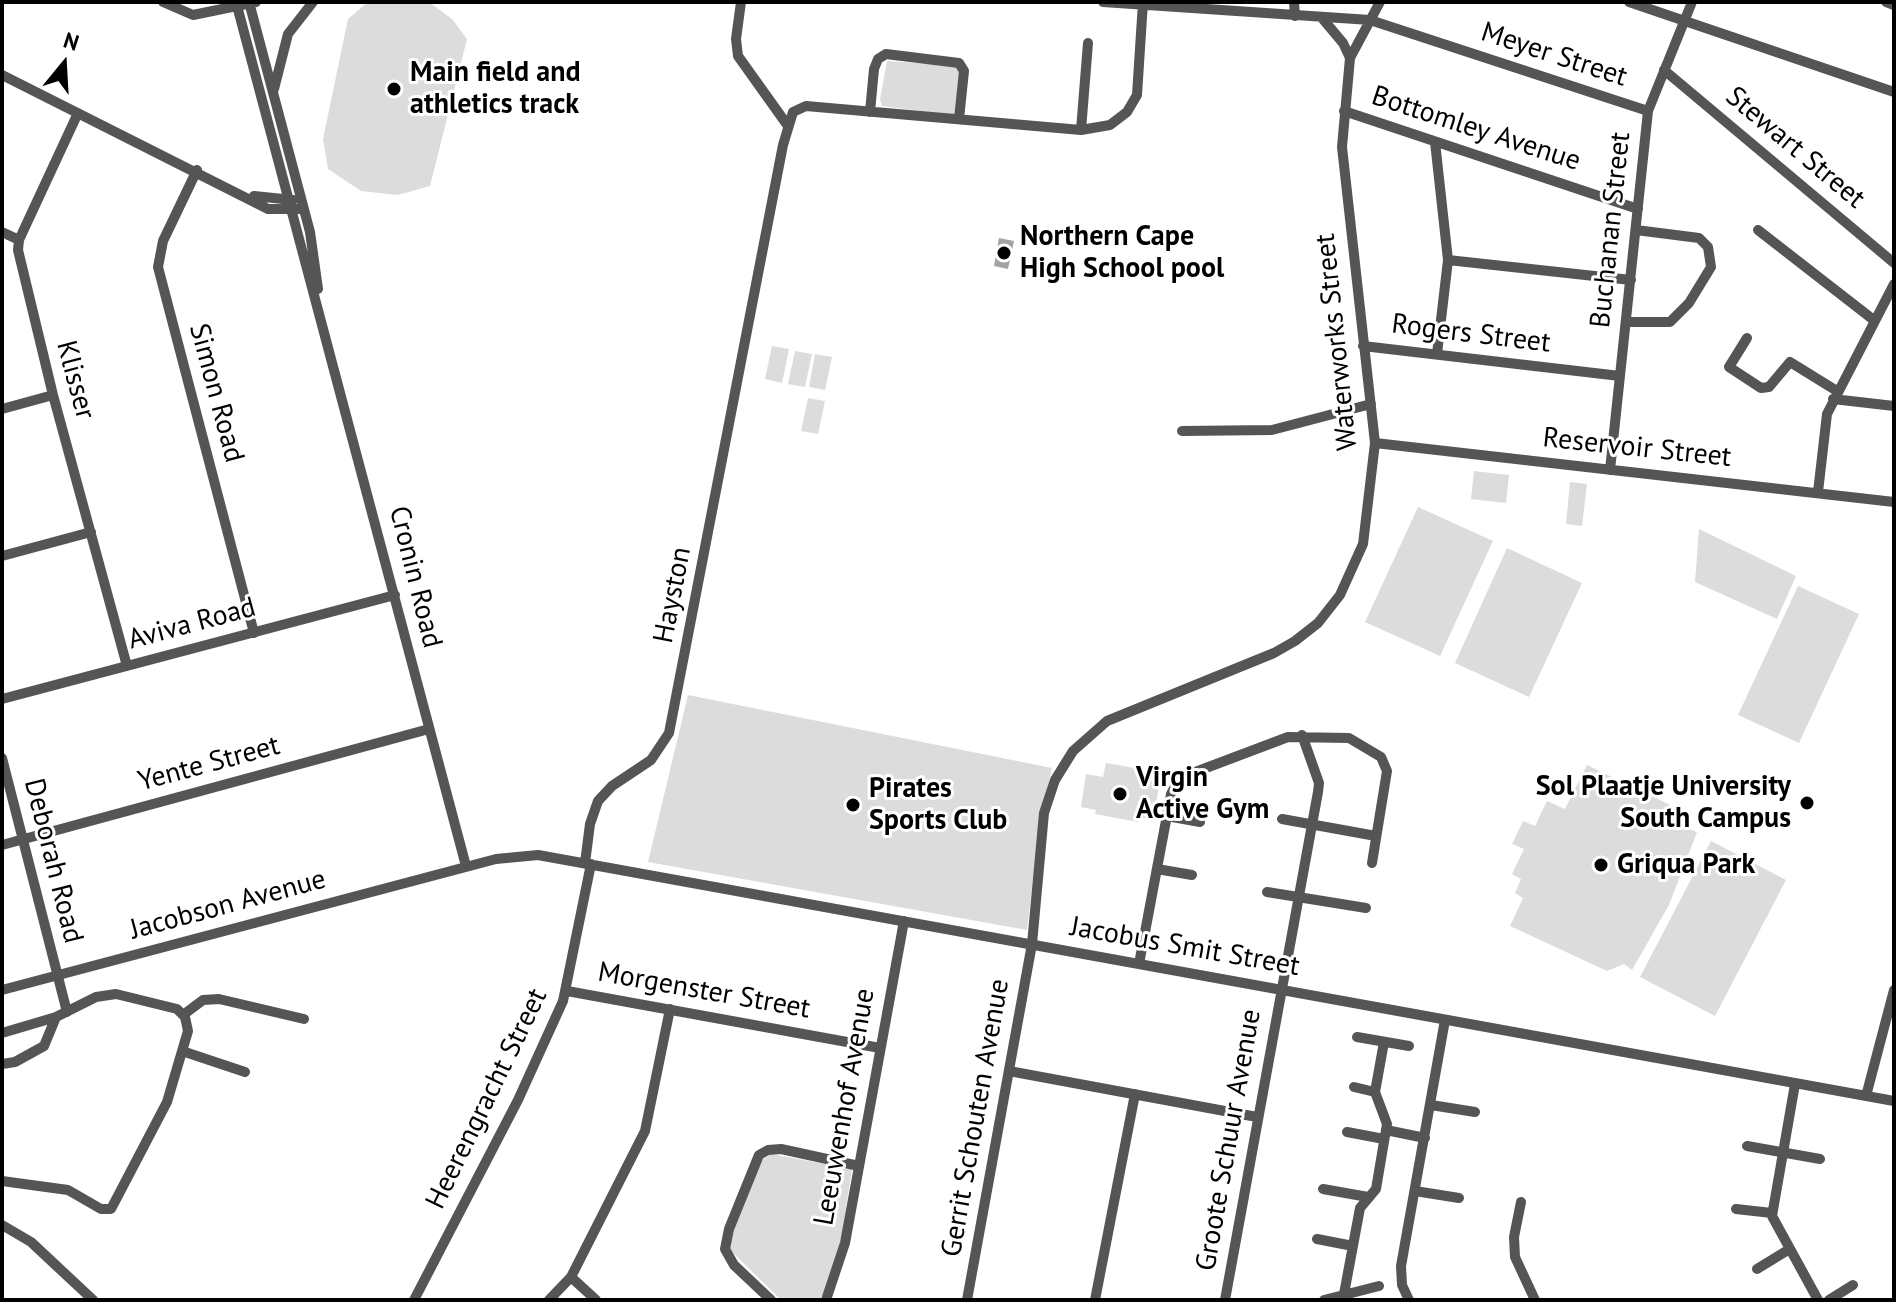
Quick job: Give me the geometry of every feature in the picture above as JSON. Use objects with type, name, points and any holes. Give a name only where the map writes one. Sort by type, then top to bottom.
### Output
[{"type":"street","points":[[163,2],[193,15],[246,3]]},
{"type":"street","points":[[273,99],[277,66],[288,34],[313,2]]},
{"type":"street","points":[[741,2],[736,39],[738,56],[788,126]]},
{"type":"street","name":"Meyer Street","points":[[1103,2],[1370,20],[1648,111]]},
{"type":"street","name":"Meyer Street","points":[[1164,2],[1258,13]]},
{"type":"street","points":[[1294,2],[1295,16]]},
{"type":"street","name":"Waterworks Street","points":[[1032,944],[1044,813],[1066,761],[1082,740],[1114,717],[1274,653],[1318,623],[1349,581],[1363,544],[1375,443],[1344,195],[1344,111],[1350,58],[1380,2]]},
{"type":"street","points":[[1629,2],[1894,92]]},
{"type":"street","name":"Buchanan Street","points":[[1610,470],[1648,111],[1692,2]]},
{"type":"street","points":[[1886,2],[1894,5]]},
{"type":"street","name":"Cronin Road","points":[[246,3],[303,204],[317,299]]},
{"type":"street","name":"Cronin Road","points":[[246,3],[291,206],[466,866]]},
{"type":"street","points":[[788,126],[793,112],[803,106],[1081,130],[1110,125],[1133,105],[1139,81],[1143,4]]},
{"type":"street","points":[[1322,18],[1334,30],[1350,58]]},
{"type":"street","points":[[1081,130],[1088,43]]},
{"type":"street","points":[[870,112],[874,69],[878,59],[886,54],[959,63],[964,71],[959,119]]},
{"type":"street","name":"Stewart Street","points":[[1664,70],[1894,263]]},
{"type":"street","points":[[2,75],[197,170],[268,209],[303,204]]},
{"type":"street","name":"Bottomley Avenue","points":[[1344,111],[1638,209]]},
{"type":"street","points":[[2,232],[19,240],[78,113]]},
{"type":"street","name":"Hayston","points":[[588,864],[590,824],[598,801],[612,786],[651,760],[669,733],[788,126]]},
{"type":"street","points":[[1435,142],[1448,260],[1437,354]]},
{"type":"street","name":"Simon Road","points":[[197,170],[163,241],[158,267],[254,633]]},
{"type":"street","points":[[1626,322],[1670,322],[1689,303],[1711,267],[1708,247],[1699,238],[1636,230]]},
{"type":"street","points":[[1758,230],[1875,321]]},
{"type":"street","name":"Klisser","points":[[19,240],[19,257],[53,395],[127,666]]},
{"type":"street","points":[[1448,260],[1631,280]]},
{"type":"street","points":[[1818,492],[1824,425],[1835,395],[1875,321],[1891,299],[1894,284]]},
{"type":"street","points":[[1747,338],[1729,367],[1761,388],[1769,387],[1790,362],[1835,395],[1894,406]]},
{"type":"street","name":"Rogers Street","points":[[1363,346],[1620,376]]},
{"type":"street","points":[[2,409],[53,395]]},
{"type":"street","points":[[1182,431],[1272,430],[1371,404]]},
{"type":"street","name":"Reservoir Street","points":[[1375,443],[1894,502]]},
{"type":"street","points":[[2,556],[91,532]]},
{"type":"street","name":"Aviva Road","points":[[2,699],[395,595]]},
{"type":"street","name":"Yente Street","points":[[2,845],[429,729]]},
{"type":"street","name":"Groote Schuur Avenue","points":[[1225,1300],[1319,783],[1302,735]]},
{"type":"street","points":[[1139,964],[1171,794],[1183,779],[1288,737],[1343,736],[1384,760],[1387,771],[1372,863]]},
{"type":"street","name":"Deborah Road","points":[[2,758],[67,1012]]},
{"type":"street","points":[[1167,816],[1200,822]]},
{"type":"street","points":[[1282,819],[1376,836]]},
{"type":"street","name":"Jacobus Smit Street","points":[[466,866],[521,855],[588,864],[1894,1101]]},
{"type":"street","name":"Heerengracht Street","points":[[414,1300],[518,1100],[567,991],[588,864]]},
{"type":"street","name":"Jacobson Avenue","points":[[2,990],[466,866]]},
{"type":"street","points":[[1157,869],[1192,875]]},
{"type":"street","points":[[1267,892],[1366,908]]},
{"type":"street","name":"Leeuwenhof Avenue","points":[[826,1300],[842,1258],[904,921]]},
{"type":"street","name":"Gerrit Schouten Avenue","points":[[967,1300],[1032,944]]},
{"type":"street","points":[[1866,1096],[1894,990]]},
{"type":"street","name":"Morgenster Street","points":[[567,991],[880,1048]]},
{"type":"street","points":[[2,1033],[56,1017],[96,997],[116,994],[167,1005],[183,1015],[188,1031],[167,1102],[111,1209],[103,1210],[68,1190],[2,1181]]},
{"type":"street","points":[[183,1015],[203,1000],[219,999],[304,1019]]},
{"type":"street","points":[[549,1300],[571,1277],[649,1122],[670,1009]]},
{"type":"street","points":[[2,1064],[15,1062],[44,1046],[56,1017]]},
{"type":"street","points":[[1409,1300],[1400,1271],[1445,1020]]},
{"type":"street","points":[[1357,1037],[1409,1046]]},
{"type":"street","points":[[1344,1294],[1361,1206],[1376,1189],[1385,1134],[1387,1116],[1375,1092],[1384,1042]]},
{"type":"street","points":[[182,1051],[245,1072]]},
{"type":"street","points":[[1009,1071],[1257,1117]]},
{"type":"street","points":[[1795,1084],[1772,1213],[1788,1250],[1818,1300]]},
{"type":"street","points":[[1354,1087],[1375,1092]]},
{"type":"street","points":[[1095,1300],[1135,1094]]},
{"type":"street","points":[[1431,1105],[1475,1112]]},
{"type":"street","points":[[1347,1132],[1425,1138]]},
{"type":"street","points":[[1747,1146],[1820,1159]]},
{"type":"street","points":[[771,1300],[734,1265],[725,1249],[729,1229],[759,1155],[781,1149],[859,1166]]},
{"type":"street","points":[[1323,1189],[1368,1197]]},
{"type":"street","points":[[1415,1191],[1459,1198]]},
{"type":"street","points":[[1521,1202],[1514,1242],[1515,1257],[1535,1300]]},
{"type":"street","points":[[1736,1209],[1772,1213]]},
{"type":"street","points":[[2,1225],[31,1242],[93,1300]]},
{"type":"street","points":[[1317,1239],[1353,1246]]},
{"type":"street","points":[[1757,1269],[1788,1250]]},
{"type":"street","points":[[571,1277],[596,1300]]},
{"type":"street","points":[[1829,1300],[1853,1285]]},
{"type":"street","points":[[1324,1300],[1379,1286]]},
{"type":"shaded area","name":"Main field and athletics track","points":[[368,2],[429,2],[452,19],[467,39],[430,186],[398,195],[361,191],[328,169],[323,139],[348,19]]},
{"type":"shaded area","points":[[887,61],[960,66],[957,112],[953,115],[882,106],[880,99]]},
{"type":"shaded area","name":"Northern Cape High School pool","points":[[999,238],[1014,241],[1008,269],[994,266]]},
{"type":"shaded area","points":[[772,346],[789,349],[782,383],[765,379]]},
{"type":"shaded area","points":[[795,351],[812,354],[805,387],[788,384]]},
{"type":"shaded area","points":[[815,354],[832,357],[825,390],[809,387]]},
{"type":"shaded area","points":[[808,398],[825,401],[818,434],[801,431]]},
{"type":"shaded area","points":[[1474,471],[1509,475],[1506,503],[1471,499]]},
{"type":"shaded area","points":[[1570,482],[1587,484],[1582,526],[1566,524]]},
{"type":"shaded area","points":[[1418,507],[1493,541],[1440,656],[1365,622]]},
{"type":"shaded area","points":[[1699,529],[1796,576],[1777,619],[1695,582]]},
{"type":"shaded area","points":[[1507,548],[1582,583],[1529,697],[1455,663]]},
{"type":"shaded area","points":[[1798,586],[1859,614],[1799,743],[1738,715]]},
{"type":"shaded area","name":"Pirates Sports Club","points":[[688,695],[1052,768],[1039,828],[1027,930],[648,862]]},
{"type":"shaded area","name":"Virgin Active Gym","points":[[1106,763],[1146,770],[1145,779],[1160,781],[1153,820],[1139,817],[1138,822],[1095,814],[1096,810],[1081,807],[1086,774],[1103,777]]},
{"type":"shaded area","name":"Griqua Park","points":[[1587,765],[1689,814],[1683,827],[1697,832],[1669,905],[1632,970],[1624,964],[1607,971],[1510,926],[1523,898],[1515,893],[1521,879],[1512,874],[1524,849],[1512,844],[1523,821],[1535,826],[1547,801],[1565,809]]},
{"type":"shaded area","points":[[1711,841],[1786,880],[1715,1016],[1640,977]]},
{"type":"shaded area","points":[[771,1154],[852,1169],[841,1240],[828,1286],[819,1300],[781,1300],[729,1249],[733,1228],[758,1163]]},
{"type":"place","name":"Main field and athletics track","points":[[394,89]]},
{"type":"place","name":"Northern Cape High School pool","points":[[1004,253]]},
{"type":"place","name":"Virgin Active Gym","points":[[1120,794]]},
{"type":"place","name":"Sol Plaatje University South Campus","points":[[1807,803]]},
{"type":"place","name":"Pirates Sports Club","points":[[853,805]]},
{"type":"place","name":"Griqua Park","points":[[1601,865]]}]
